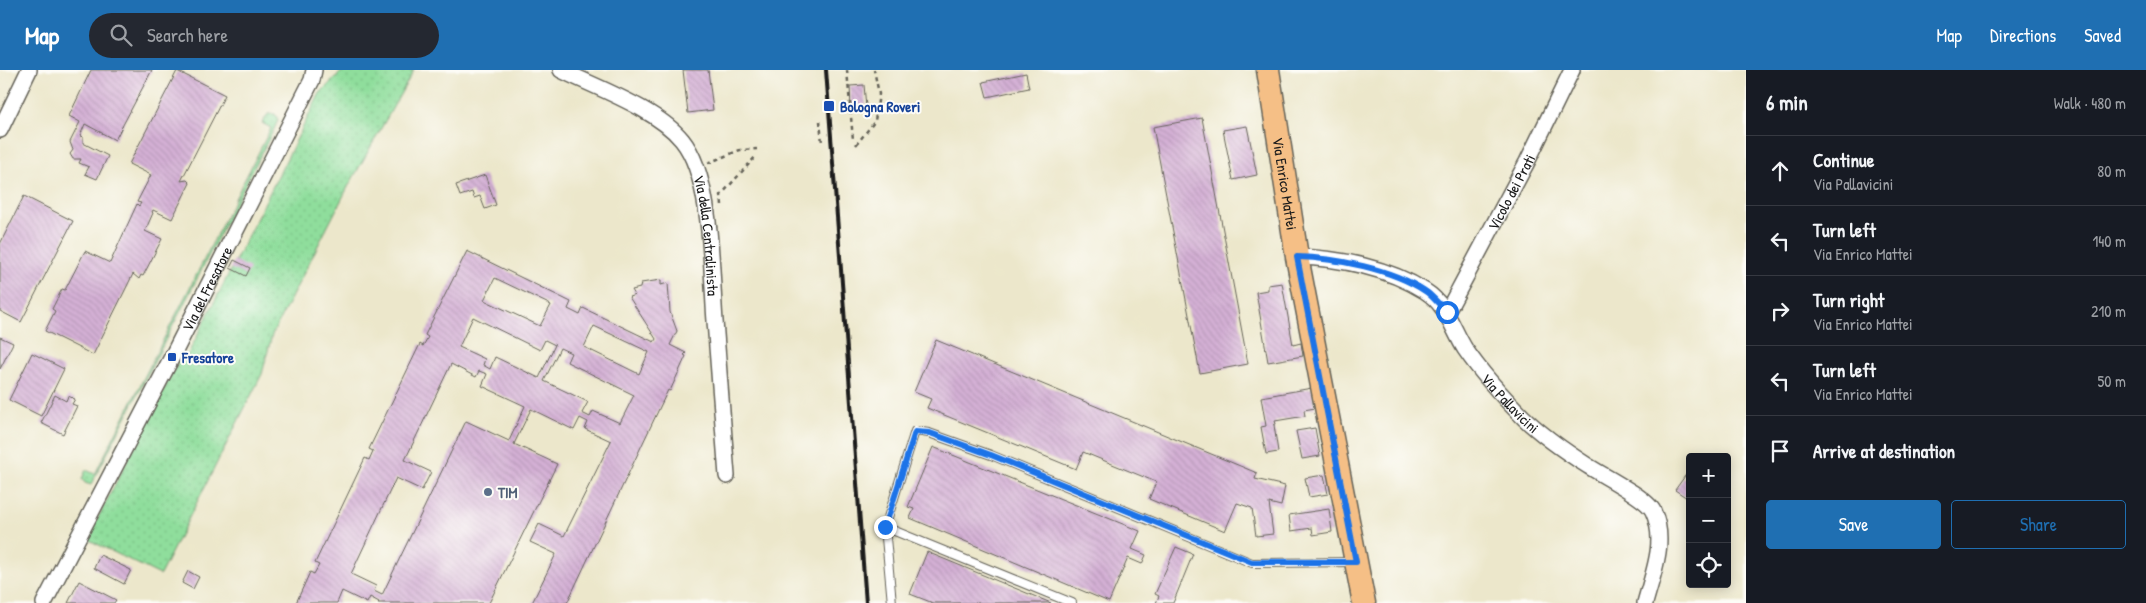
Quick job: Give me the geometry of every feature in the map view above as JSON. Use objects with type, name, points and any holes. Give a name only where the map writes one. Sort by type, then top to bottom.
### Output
[{"type":"main road","name":"Via Enrico Mattei","points":[[1268,70],[1297,257],[1364,603]]},
{"type":"street","points":[[0,130],[29,70]]},
{"type":"street","name":"Via della Centralinista","points":[[561,70],[650,113],[682,140],[697,168],[705,196],[727,476]]},
{"type":"street","name":"Vicolo dei Prati","points":[[1447,312],[1527,162],[1572,70]]},
{"type":"street","name":"Via del Fresatore","points":[[44,603],[172,357],[315,73]]},
{"type":"street","name":"Via Pallavicini","points":[[1297,257],[1311,257],[1366,267],[1398,278],[1426,291],[1447,312],[1464,347],[1481,371],[1525,419],[1557,444],[1635,495],[1653,509],[1659,528],[1660,549],[1645,603]]},
{"type":"lane","points":[[892,603],[885,527],[915,432],[930,433],[991,455],[1252,562],[1356,562]]},
{"type":"lane","points":[[885,527],[1072,603]]},
{"type":"path","points":[[847,70],[853,140]]},
{"type":"path","points":[[856,145],[875,121],[879,94],[874,70]]},
{"type":"path","points":[[820,121],[822,143]]},
{"type":"path","points":[[697,168],[740,150],[757,149]]},
{"type":"path","points":[[723,214],[721,195],[757,155]]},
{"type":"green space","points":[[343,70],[414,70],[348,187],[272,335],[262,374],[160,575],[87,539],[182,354],[187,356],[320,93]]},
{"type":"green space","points":[[268,114],[275,114],[278,120],[274,129],[91,485],[85,483],[82,479],[86,470],[95,474],[271,128],[262,123]]},
{"type":"building","points":[[91,70],[152,70],[115,140],[85,124],[80,136],[83,137],[83,143],[108,156],[97,179],[85,174],[89,167],[79,163],[81,159],[73,159],[70,154],[73,150],[70,142],[80,122],[69,116]]},
{"type":"building","points":[[683,70],[708,70],[713,110],[688,113]]},
{"type":"building","points":[[177,71],[225,95],[181,181],[187,180],[190,183],[172,219],[153,210],[145,231],[162,239],[143,276],[141,275],[139,279],[133,274],[93,355],[45,331],[55,311],[52,309],[62,289],[65,290],[85,251],[110,263],[137,204],[139,206],[141,203],[137,202],[151,175],[129,164]]},
{"type":"building","points":[[1026,73],[1029,88],[987,97],[983,82]]},
{"type":"building","points":[[864,85],[866,107],[851,109],[850,86]]},
{"type":"building","points":[[1202,118],[1248,364],[1200,373],[1153,127]]},
{"type":"building","points":[[1247,126],[1257,175],[1233,180],[1223,130]]},
{"type":"building","points":[[485,175],[496,205],[485,209],[480,196],[474,198],[472,192],[460,196],[456,185]]},
{"type":"building","points":[[24,196],[73,221],[21,322],[0,311],[0,244]]},
{"type":"building","points":[[467,251],[571,302],[568,309],[580,315],[583,308],[654,342],[656,339],[629,297],[635,295],[632,290],[640,288],[641,283],[661,280],[661,285],[668,283],[670,312],[677,331],[670,345],[686,353],[684,355],[686,356],[567,603],[532,603],[556,554],[530,542],[539,524],[564,536],[611,441],[585,429],[588,422],[580,418],[574,430],[531,409],[514,444],[557,464],[489,603],[378,603],[370,597],[367,603],[342,591],[337,603],[296,603],[310,572],[314,574],[319,565],[315,563],[365,458],[369,460],[373,451],[369,449],[420,344],[423,346],[428,337],[425,335]],"holes":[[[495,278],[551,305],[540,326],[484,300]],[[473,317],[540,350],[545,340],[555,345],[539,378],[495,357],[490,369],[483,365],[485,359],[459,347]],[[594,326],[649,352],[639,374],[584,347]],[[560,348],[571,353],[567,362],[634,395],[620,423],[593,411],[590,417],[582,413],[588,402],[544,381]],[[451,364],[476,377],[479,371],[487,374],[482,386],[525,406],[509,441],[466,421],[382,595],[374,591],[376,586],[351,574],[396,478],[422,490],[431,472],[405,460]]]},
{"type":"building","points":[[234,260],[250,268],[246,276],[230,268]]},
{"type":"building","points":[[1282,283],[1293,345],[1301,343],[1303,356],[1268,362],[1256,292],[1268,290],[1268,285]]},
{"type":"building","points":[[0,337],[13,343],[0,369]]},
{"type":"building","points":[[936,340],[1257,473],[1255,479],[1285,486],[1281,506],[1269,503],[1273,534],[1256,536],[1252,508],[1237,503],[1225,531],[1149,499],[1156,482],[1083,452],[1076,469],[927,408],[931,399],[914,392]]},
{"type":"building","points":[[32,353],[64,369],[41,416],[9,400]]},
{"type":"building","points":[[1312,388],[1315,408],[1304,410],[1305,416],[1275,421],[1278,452],[1266,454],[1261,427],[1266,426],[1261,397]]},
{"type":"building","points":[[55,395],[66,401],[68,396],[75,399],[72,404],[77,406],[63,434],[41,423]]},
{"type":"building","points":[[1315,428],[1320,456],[1302,459],[1296,431]]},
{"type":"building","points":[[933,447],[1140,531],[1132,549],[1146,555],[1142,564],[1128,558],[1109,602],[910,518],[914,509],[908,507]]},
{"type":"building","points":[[1324,475],[1328,494],[1309,497],[1305,478]]},
{"type":"building","points":[[1686,475],[1686,497],[1675,490]]},
{"type":"building","points":[[1329,509],[1332,532],[1313,535],[1312,528],[1291,531],[1289,515]]},
{"type":"building","points":[[1176,547],[1193,554],[1173,603],[1156,603],[1159,596],[1155,594]]},
{"type":"building","points":[[927,552],[1051,603],[933,603],[910,594]]},
{"type":"building","points":[[100,555],[131,570],[124,584],[94,568]]},
{"type":"building","points":[[188,571],[199,577],[193,589],[182,583]]},
{"type":"building","points":[[79,581],[116,600],[114,603],[68,603]]},
{"type":"railway","points":[[826,70],[866,603]]},
{"type":"place","name":"Bologna Roveri","points":[[829,106]]},
{"type":"place","name":"Fresatore","points":[[172,357]]},
{"type":"place","name":"TIM","points":[[488,492]]},
{"type":"route","points":[[885,527],[915,432],[930,433],[991,455],[1252,562],[1356,562],[1297,257],[1311,257],[1366,267],[1398,278],[1426,291],[1447,312]]}]
